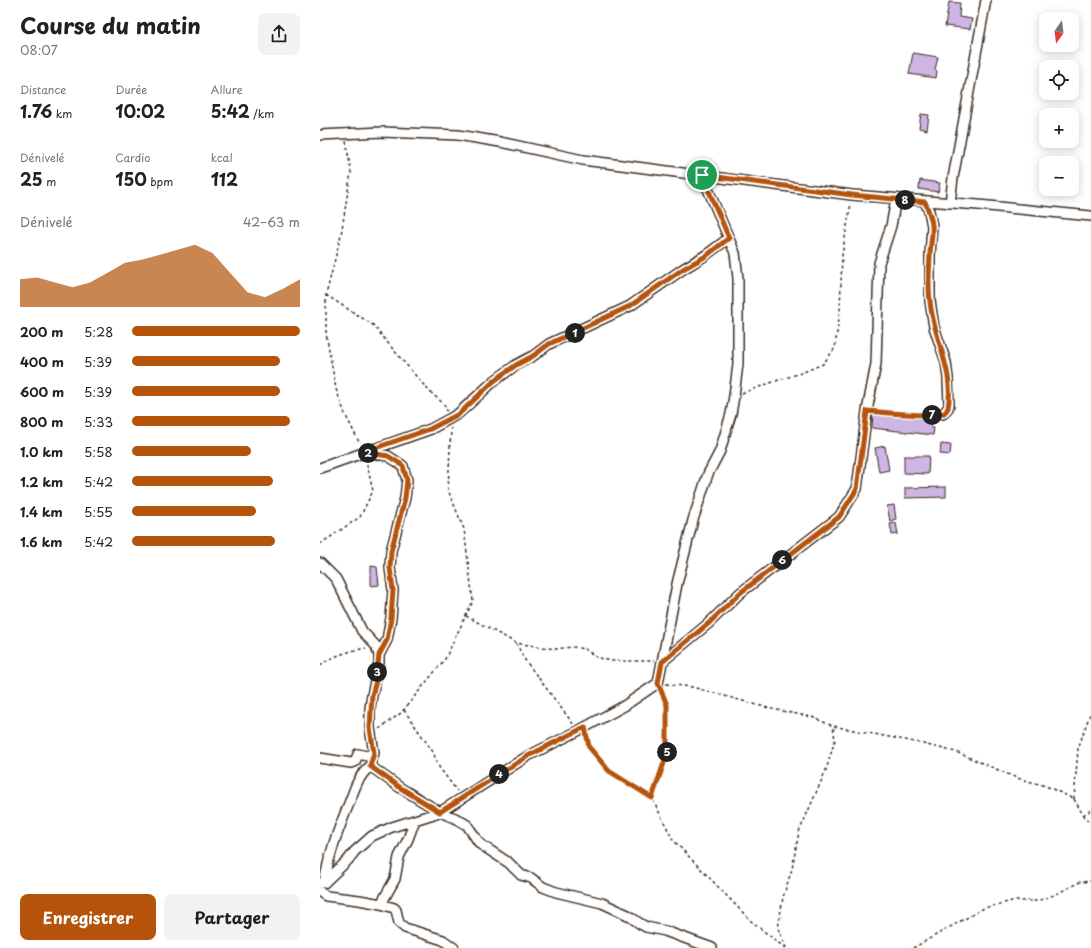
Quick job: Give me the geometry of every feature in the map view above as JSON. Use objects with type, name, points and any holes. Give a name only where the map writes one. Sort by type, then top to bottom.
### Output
[{"type":"street","points":[[950,203],[953,178],[986,0]]},
{"type":"street","points":[[320,135],[382,132],[458,135],[500,142],[583,160],[852,195],[1091,216]]},
{"type":"street","points":[[322,883],[372,836],[392,827],[440,812],[463,799],[528,756],[624,706],[658,683],[677,584],[693,520],[708,474],[720,451],[731,414],[738,364],[738,278],[735,253],[702,175]]},
{"type":"street","points":[[662,662],[709,623],[740,593],[839,517],[857,489],[867,411],[876,364],[879,264],[891,226],[896,199]]},
{"type":"street","points":[[925,202],[929,211],[932,226],[929,285],[932,318],[943,350],[948,378],[949,405],[943,414]]},
{"type":"street","points":[[320,468],[424,431],[459,414],[494,381],[516,365],[533,356],[549,344],[630,306],[683,269],[706,256],[729,238]]},
{"type":"street","points":[[364,452],[388,456],[399,463],[403,466],[407,480],[405,498],[391,551],[390,568],[393,590],[391,618],[387,640],[377,650]]},
{"type":"street","points":[[320,563],[336,579],[362,631],[377,650],[379,664],[370,708],[370,734],[374,753],[370,766],[357,782],[340,823],[322,883]]},
{"type":"street","points":[[320,758],[351,764],[355,762],[358,754],[367,756],[374,753]]},
{"type":"street","points":[[370,766],[399,787],[440,812],[467,825],[480,844],[509,863],[521,875],[535,880],[543,887],[556,892],[602,903],[628,915],[646,927],[664,931],[712,948]]},
{"type":"street","points":[[381,904],[394,879],[399,857],[415,820]]},
{"type":"street","points":[[320,892],[326,896],[381,904],[395,909],[399,923],[405,928],[443,940],[454,948]]},
{"type":"path","points":[[320,544],[360,517],[373,491],[364,452],[345,414],[336,389],[326,333],[326,295],[341,235],[351,172],[344,133]]},
{"type":"path","points":[[734,396],[823,364],[835,348],[840,310],[842,255],[852,195]]},
{"type":"path","points":[[326,295],[373,325],[430,392],[444,404],[451,418],[448,490],[464,528],[473,601],[445,659],[404,710],[370,734]]},
{"type":"path","points":[[867,411],[933,415],[943,414]]},
{"type":"path","points":[[466,616],[516,643],[555,649],[572,647],[585,649],[596,657],[611,662],[650,660],[662,662]]},
{"type":"path","points":[[516,643],[525,660],[581,729],[589,747],[609,771],[652,798],[673,840],[751,921],[785,948]]},
{"type":"path","points":[[320,665],[332,657],[350,651],[377,650]]},
{"type":"path","points":[[652,798],[667,754],[667,705],[658,683],[692,687],[812,717],[833,726],[915,742],[956,752],[1017,778],[1046,786],[1074,799]]},
{"type":"path","points":[[404,710],[433,752],[439,767],[463,799]]},
{"type":"path","points":[[1091,711],[1078,749],[1074,799],[1083,815],[1091,822]]},
{"type":"path","points":[[785,948],[778,928],[783,897],[792,869],[799,832],[826,770],[835,740],[833,726]]},
{"type":"path","points":[[1083,815],[1091,810]]},
{"type":"path","points":[[914,947],[984,908],[1012,901],[1037,901],[1054,895],[1080,882],[1091,881]]},
{"type":"building","points":[[949,2],[960,3],[959,17],[972,19],[970,29],[945,26]]},
{"type":"building","points":[[913,53],[938,57],[935,70],[937,71],[936,78],[909,74]]},
{"type":"building","points":[[921,114],[929,115],[927,130],[919,128]]},
{"type":"building","points":[[920,180],[940,183],[938,192],[919,189]]},
{"type":"building","points":[[873,413],[932,419],[931,428],[934,428],[933,435],[872,428]]},
{"type":"building","points":[[941,444],[951,445],[950,455],[940,454]]},
{"type":"building","points":[[885,446],[889,470],[879,472],[875,448]]},
{"type":"building","points":[[904,456],[929,456],[928,474],[904,473]]},
{"type":"building","points":[[946,487],[946,497],[905,498],[905,488]]},
{"type":"building","points":[[894,505],[896,519],[890,521],[887,506]]},
{"type":"building","points":[[896,523],[898,534],[892,535],[890,524]]},
{"type":"building","points":[[371,566],[377,567],[379,585],[371,586]]},
{"type":"route","points":[[702,175],[852,195],[925,202],[929,211],[932,226],[929,285],[930,301],[934,327],[946,362],[948,378],[948,408],[943,414],[933,415],[867,411],[857,489],[839,517],[740,593],[709,623],[662,662],[658,683],[667,705],[667,754],[652,798],[609,771],[589,747],[585,727],[528,756],[472,791],[463,799],[440,812],[399,787],[370,766],[373,761],[374,753],[370,734],[370,708],[379,664],[379,655],[387,640],[391,618],[393,590],[390,568],[391,551],[405,498],[407,480],[403,466],[399,463],[388,456],[364,452],[430,429],[459,414],[494,381],[516,365],[533,356],[549,344],[630,306],[683,269],[706,256],[729,238],[702,175]]}]
